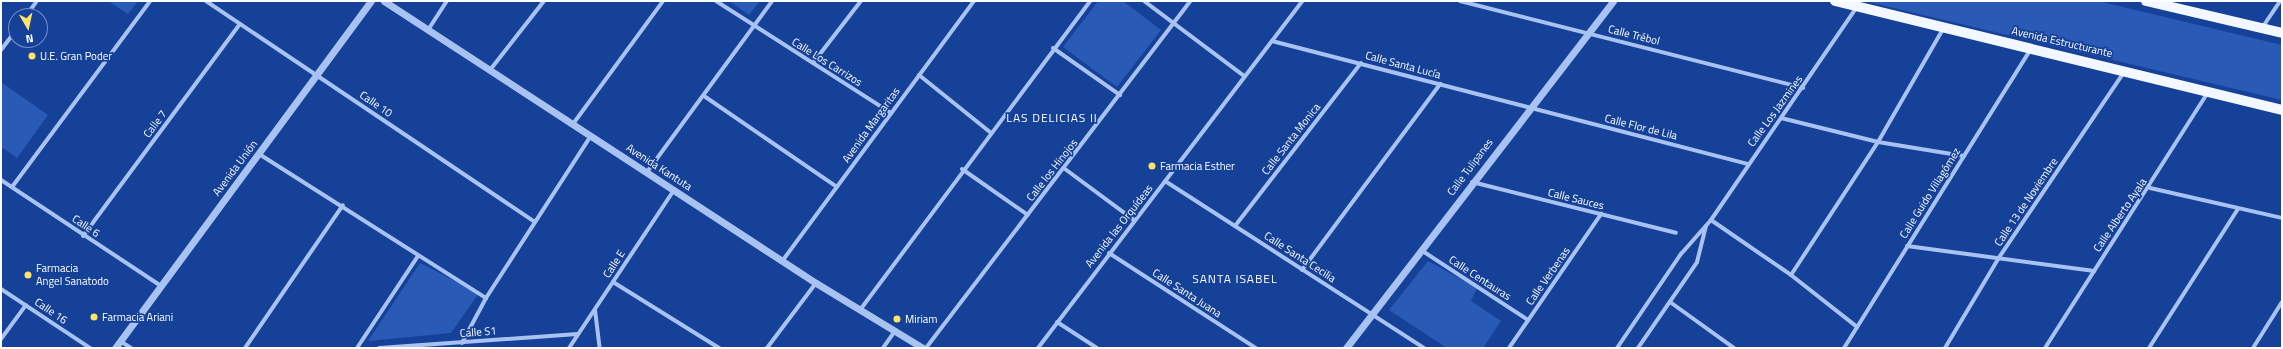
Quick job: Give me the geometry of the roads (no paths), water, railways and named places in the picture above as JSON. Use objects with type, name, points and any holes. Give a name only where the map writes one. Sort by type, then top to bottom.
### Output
[{"type":"main road","name":"Avenida Estructurante","points":[[1835,1],[2126,69],[2282,110]]},
{"type":"main road","points":[[2152,2],[2282,33]]},
{"type":"street","points":[[12,187],[150,1]]},
{"type":"street","name":"Calle 10","points":[[206,1],[535,222]]},
{"type":"street","name":"Avenida Unión","points":[[115,348],[318,75],[371,1]]},
{"type":"street","name":"Avenida Kantuta","points":[[384,1],[816,283],[924,348]]},
{"type":"street","points":[[428,30],[447,1]]},
{"type":"street","points":[[490,70],[544,1]]},
{"type":"street","points":[[573,124],[663,1]]},
{"type":"street","name":"Calle Los Carrizos","points":[[716,1],[891,113]]},
{"type":"street","points":[[647,172],[772,1]]},
{"type":"street","points":[[813,63],[861,1]]},
{"type":"street","name":"Avenida Margaritas","points":[[782,260],[974,1]]},
{"type":"street","points":[[860,310],[962,169],[1090,1]]},
{"type":"street","points":[[1144,1],[1243,75]]},
{"type":"street","name":"Calle los Hinojos","points":[[924,348],[1066,168],[1190,1]]},
{"type":"street","name":"Avenida las Orquídeas","points":[[1038,348],[1109,252],[1165,181],[1243,75],[1272,41],[1302,1]]},
{"type":"street","name":"Calle Trébol","points":[[1460,1],[1803,88]]},
{"type":"street","name":"Calle Tulipanes","points":[[1346,348],[1586,32],[1613,1]]},
{"type":"street","points":[[2262,28],[2280,1]]},
{"type":"street","name":"Calle Los Jazmines","points":[[1617,348],[1681,254],[1711,220],[1748,164],[1803,88],[1858,6]]},
{"type":"street","name":"Calle 7","points":[[83,236],[240,24]]},
{"type":"street","points":[[1791,275],[1878,142],[1945,27]]},
{"type":"street","points":[[1,50],[8,41]]},
{"type":"street","name":"Calle Santa Lucía","points":[[1272,41],[1440,84],[1529,109]]},
{"type":"street","name":"Calle Guido Villagómez","points":[[1844,348],[2032,47]]},
{"type":"street","points":[[1053,48],[1120,95]]},
{"type":"street","name":"Calle Santa Monica","points":[[1236,226],[1361,64]]},
{"type":"street","name":"Calle 13 de Noviembre","points":[[1945,348],[1998,259],[2126,69]]},
{"type":"street","points":[[919,75],[990,132]]},
{"type":"street","points":[[1302,270],[1440,84]]},
{"type":"street","name":"Calle Alberto Ayala","points":[[2046,348],[2094,271],[2150,188],[2209,91]]},
{"type":"street","points":[[704,96],[837,187]]},
{"type":"street","name":"Calle Flor de Lila","points":[[1529,109],[1748,164]]},
{"type":"street","points":[[1781,118],[1878,142],[1964,156]]},
{"type":"street","points":[[462,343],[486,298],[591,136]]},
{"type":"street","points":[[259,154],[343,205],[418,256],[486,298]]},
{"type":"street","points":[[1066,168],[1134,220]]},
{"type":"street","points":[[962,169],[1028,215]]},
{"type":"street","name":"Calle 6","points":[[1,180],[83,236],[161,286]]},
{"type":"street","name":"Calle Santa Cecilia","points":[[1165,181],[1424,348]]},
{"type":"street","name":"Calle Sauces","points":[[1472,182],[1676,233]]},
{"type":"street","points":[[2150,188],[2282,218]]},
{"type":"street","name":"Calle E","points":[[569,348],[674,190]]},
{"type":"street","points":[[244,348],[343,205]]},
{"type":"street","points":[[2149,348],[2238,209]]},
{"type":"street","name":"Calle Verbenas","points":[[1509,348],[1601,214]]},
{"type":"street","points":[[1711,220],[1791,275],[1857,327]]},
{"type":"street","name":"Calle Los Jazmines","points":[[1638,348],[1697,262],[1706,226]]},
{"type":"street","points":[[1907,246],[2094,271]]},
{"type":"street","name":"Calle Centauras","points":[[1421,250],[1528,320]]},
{"type":"street","name":"Calle Santa Juana","points":[[1109,252],[1256,348]]},
{"type":"street","points":[[357,348],[418,256]]},
{"type":"street","points":[[613,282],[719,348]]},
{"type":"street","points":[[767,348],[816,283]]},
{"type":"street","name":"Calle 16","points":[[1,288],[90,348]]},
{"type":"street","points":[[1670,302],[1734,348]]},
{"type":"street","points":[[2253,348],[2282,302]]},
{"type":"street","points":[[1,339],[26,305]]},
{"type":"street","points":[[595,310],[600,348]]},
{"type":"street","points":[[1057,322],[1097,348]]},
{"type":"street","points":[[883,348],[895,331]]},
{"type":"street","name":"Calle S1","points":[[379,348],[578,334]]},
{"type":"street","points":[[120,341],[131,348]]},
{"type":"place","name":"U.E. Gran Poder","points":[[32,56]]},
{"type":"place","name":"Farmacia Esther","points":[[1152,166]]},
{"type":"place","name":"Farmacia Angel Sanatodo","points":[[28,275]]},
{"type":"place","name":"Farmacia Ariani","points":[[94,317]]},
{"type":"place","name":"Miriam","points":[[897,319]]},
{"type":"district","name":"LAS DELICIAS II","points":[[1052,118]]},
{"type":"district","name":"SANTA ISABEL","points":[[1235,279]]}]
